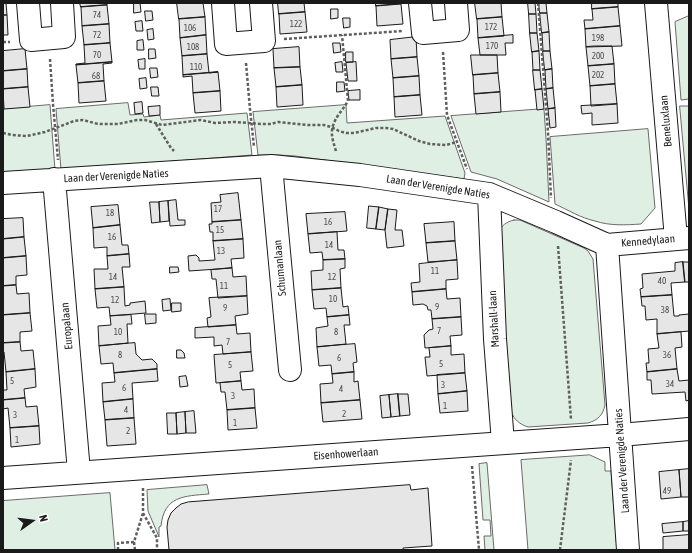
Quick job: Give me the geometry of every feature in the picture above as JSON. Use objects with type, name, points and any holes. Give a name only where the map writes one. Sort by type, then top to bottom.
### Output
[{"type":"street","points":[[28,3],[31,40],[64,37],[62,3]]},
{"type":"street","points":[[223,3],[226,44],[254,42],[261,3]]},
{"type":"street","points":[[420,3],[432,30],[458,30],[456,3]]},
{"type":"street","name":"Beneluxlaan","points":[[656,3],[682,239]]},
{"type":"street","name":"Laan der Verenigde Naties","points":[[3,183],[264,167],[342,173],[489,194],[607,245],[628,550]]},
{"type":"street","name":"Schumanlaan","points":[[264,167],[290,370]]},
{"type":"street","name":"Europalaan","points":[[57,179],[79,472]]},
{"type":"street","name":"Marshall-laan","points":[[489,194],[495,339],[503,443]]},
{"type":"street","name":"Kennedylaan","points":[[607,245],[682,239]]},
{"type":"street","name":"Eisenhowerlaan","points":[[3,478],[689,429]]},
{"type":"path","points":[[538,3],[548,132],[551,205],[556,222],[572,438],[570,474],[560,550]]},
{"type":"path","points":[[264,167],[251,123],[254,42],[432,30],[447,115],[469,175],[467,191]]},
{"type":"path","points":[[342,35],[348,101],[331,127],[342,173]]},
{"type":"path","points":[[49,39],[57,179]]},
{"type":"path","points":[[3,133],[27,136],[46,132],[74,121],[83,120],[98,124],[118,124],[145,120],[162,125],[202,120],[215,123],[272,124],[278,122],[324,125],[346,133],[354,133],[376,128],[386,128],[393,129],[411,139],[425,143],[446,145],[457,142]]},
{"type":"path","points":[[155,123],[171,148],[184,162],[187,172]]},
{"type":"path","points":[[471,445],[479,550]]},
{"type":"path","points":[[135,550],[134,542],[143,513],[142,468]]},
{"type":"path","points":[[143,513],[157,538],[157,550]]},
{"type":"path","points":[[118,550],[118,543],[134,542]]},
{"type":"green space","points":[[689,16],[689,99],[681,100],[675,22]]},
{"type":"green space","points":[[128,103],[130,115],[143,114],[144,117],[160,115],[161,120],[247,113],[252,155],[61,170],[56,109]]},
{"type":"green space","points":[[50,105],[55,170],[3,174],[3,109]]},
{"type":"green space","points":[[346,105],[347,123],[445,116],[465,173],[464,179],[295,156],[258,155],[253,112]]},
{"type":"green space","points":[[680,106],[689,106],[689,209]]},
{"type":"green space","points":[[544,109],[549,202],[497,179],[471,172],[451,116]]},
{"type":"green space","points":[[648,129],[655,208],[641,224],[618,225],[601,223],[580,216],[555,204],[550,137]]},
{"type":"green space","points":[[514,220],[520,220],[584,248],[593,259],[605,405],[603,412],[592,422],[528,427],[522,425],[511,412],[498,233],[504,224]]},
{"type":"green space","points":[[590,455],[605,462],[605,471],[611,471],[617,550],[528,550],[521,460]]},
{"type":"green space","points":[[487,463],[494,550],[485,550],[484,536],[491,536],[490,520],[483,520],[479,464]]},
{"type":"green space","points":[[207,485],[209,494],[184,497],[171,503],[166,509],[161,526],[159,527],[159,537],[148,511],[147,490]]},
{"type":"green space","points":[[110,493],[115,550],[3,550],[3,501]]},
{"type":"building","points":[[3,3],[6,3],[7,15],[3,15]]},
{"type":"building","points":[[80,3],[107,3],[107,5],[81,7]]},
{"type":"building","points":[[134,3],[140,3],[141,12],[134,13]]},
{"type":"building","points":[[177,3],[203,3],[205,17],[179,19]]},
{"type":"building","points":[[278,3],[304,3],[305,12],[279,14]]},
{"type":"building","points":[[376,3],[401,3],[401,4],[376,6]]},
{"type":"building","points":[[475,3],[501,3],[502,17],[477,19]]},
{"type":"building","points":[[528,3],[535,3],[536,14],[529,14]]},
{"type":"building","points":[[539,3],[546,3],[547,13],[540,13]]},
{"type":"building","points":[[592,3],[618,3],[618,7],[592,9]]},
{"type":"building","points":[[401,4],[403,24],[377,26],[376,6]]},
{"type":"building","points":[[107,5],[109,24],[82,26],[81,7]]},
{"type":"building","points":[[618,7],[620,26],[585,29],[584,20],[593,20],[592,9]]},
{"type":"building","points":[[331,9],[338,9],[338,18],[331,19]]},
{"type":"building","points":[[145,11],[152,11],[153,20],[146,21]]},
{"type":"building","points":[[305,12],[307,32],[280,34],[279,14]]},
{"type":"building","points":[[540,13],[547,13],[549,32],[542,33]]},
{"type":"building","points":[[529,14],[536,14],[537,33],[530,33]]},
{"type":"building","points":[[3,15],[7,15],[8,35],[3,35]]},
{"type":"building","points":[[205,17],[206,35],[180,38],[179,19]]},
{"type":"building","points":[[502,17],[504,36],[478,38],[477,19]]},
{"type":"building","points":[[343,18],[350,18],[350,27],[344,28]]},
{"type":"building","points":[[142,21],[143,31],[136,31],[135,22]]},
{"type":"building","points":[[109,24],[110,43],[84,45],[82,26]]},
{"type":"building","points":[[620,26],[622,46],[586,47],[585,29]]},
{"type":"building","points":[[153,29],[154,39],[148,40],[147,30]]},
{"type":"building","points":[[549,32],[550,51],[543,51],[542,33]]},
{"type":"building","points":[[530,33],[537,33],[539,51],[532,52]]},
{"type":"building","points":[[206,35],[207,54],[182,56],[180,38]]},
{"type":"building","points":[[513,35],[513,43],[505,43],[506,55],[480,55],[478,38]]},
{"type":"building","points":[[416,37],[417,57],[391,59],[390,40]]},
{"type":"building","points":[[143,40],[144,50],[137,50],[137,41]]},
{"type":"building","points":[[110,43],[112,62],[76,65],[85,63],[84,45]]},
{"type":"building","points":[[333,43],[340,43],[341,52],[334,53]]},
{"type":"building","points":[[612,46],[614,64],[588,66],[586,47]]},
{"type":"building","points":[[299,47],[300,67],[274,68],[273,49]]},
{"type":"building","points":[[25,49],[27,69],[3,71],[3,51]]},
{"type":"building","points":[[149,49],[155,49],[156,58],[149,59]]},
{"type":"building","points":[[539,51],[540,70],[533,70],[532,52]]},
{"type":"building","points":[[543,51],[550,51],[552,69],[545,70]]},
{"type":"building","points":[[346,52],[353,52],[353,62],[346,62]]},
{"type":"building","points":[[207,54],[209,73],[183,75],[182,56]]},
{"type":"building","points":[[471,55],[497,55],[498,73],[473,75]]},
{"type":"building","points":[[417,57],[419,76],[393,78],[391,59]]},
{"type":"building","points":[[145,59],[145,69],[139,69],[138,60]]},
{"type":"building","points":[[112,62],[103,64],[104,81],[78,83],[76,65]]},
{"type":"building","points":[[342,62],[343,72],[336,72],[335,63]]},
{"type":"building","points":[[356,62],[357,81],[348,81],[346,63]]},
{"type":"building","points":[[614,64],[615,84],[590,86],[588,66]]},
{"type":"building","points":[[300,67],[302,85],[276,87],[274,68]]},
{"type":"building","points":[[150,68],[157,68],[158,77],[151,78]]},
{"type":"building","points":[[27,69],[28,87],[3,89],[3,71]]},
{"type":"building","points":[[552,69],[553,88],[546,89],[545,70]]},
{"type":"building","points":[[533,70],[540,70],[542,89],[535,90]]},
{"type":"building","points":[[218,72],[220,91],[193,93],[192,76],[183,77],[183,75]]},
{"type":"building","points":[[498,73],[500,92],[474,94],[473,75]]},
{"type":"building","points":[[419,76],[420,95],[394,97],[393,78]]},
{"type":"building","points":[[146,78],[147,88],[140,89],[139,79]]},
{"type":"building","points":[[104,81],[106,101],[79,103],[78,83]]},
{"type":"building","points":[[337,82],[344,82],[345,91],[337,92]]},
{"type":"building","points":[[615,84],[617,104],[591,106],[590,86]]},
{"type":"building","points":[[302,85],[303,105],[277,107],[276,87]]},
{"type":"building","points":[[28,87],[30,107],[4,109],[3,89]]},
{"type":"building","points":[[151,87],[158,87],[159,96],[152,96]]},
{"type":"building","points":[[553,88],[555,108],[548,109],[546,89]]},
{"type":"building","points":[[542,89],[544,109],[537,110],[535,90]]},
{"type":"building","points":[[360,90],[360,100],[349,100],[348,91]]},
{"type":"building","points":[[220,91],[221,111],[195,113],[193,93]]},
{"type":"building","points":[[500,92],[501,112],[476,114],[474,94]]},
{"type":"building","points":[[420,95],[422,115],[395,117],[394,97]]},
{"type":"building","points":[[142,102],[143,113],[135,114],[134,103]]},
{"type":"building","points":[[617,104],[618,123],[592,125],[592,113],[582,114],[581,106]]},
{"type":"building","points":[[160,106],[160,115],[149,116],[148,107]]},
{"type":"building","points":[[555,108],[556,127],[550,128],[548,109]]},
{"type":"building","points":[[238,193],[241,220],[212,222],[211,203],[221,202],[220,195]]},
{"type":"building","points":[[176,200],[178,220],[185,220],[185,225],[170,226],[168,201]]},
{"type":"building","points":[[168,201],[169,221],[160,222],[159,202]]},
{"type":"building","points":[[150,202],[159,202],[160,222],[152,223]]},
{"type":"building","points":[[118,205],[120,225],[93,228],[91,207]]},
{"type":"building","points":[[369,206],[379,207],[376,229],[367,228]]},
{"type":"building","points":[[379,207],[388,209],[385,230],[376,229]]},
{"type":"building","points":[[388,209],[397,210],[395,230],[402,230],[404,246],[387,248],[385,230]]},
{"type":"building","points":[[345,212],[347,231],[308,234],[306,214]]},
{"type":"building","points":[[23,218],[24,237],[3,239],[3,219]]},
{"type":"building","points":[[241,220],[243,239],[213,241],[213,232],[210,232],[209,224],[212,224],[212,222]]},
{"type":"building","points":[[454,222],[455,241],[426,243],[424,224]]},
{"type":"building","points":[[120,225],[122,245],[128,245],[129,254],[107,256],[107,247],[94,248],[93,228]]},
{"type":"building","points":[[337,232],[338,250],[344,250],[345,259],[323,260],[322,252],[310,253],[308,234]]},
{"type":"building","points":[[24,237],[26,256],[3,258],[3,239]]},
{"type":"building","points":[[243,239],[244,258],[231,259],[232,268],[189,271],[188,256],[196,255],[199,258],[199,261],[215,260],[213,241]]},
{"type":"building","points":[[455,241],[457,260],[428,262],[426,243]]},
{"type":"building","points":[[129,254],[130,267],[122,267],[124,287],[95,289],[94,269],[108,269],[107,256]]},
{"type":"building","points":[[26,256],[27,275],[16,276],[16,285],[3,286],[3,258]]},
{"type":"building","points":[[345,259],[345,268],[340,269],[341,288],[312,290],[311,271],[323,270],[323,260]]},
{"type":"building","points":[[457,260],[458,279],[446,280],[446,289],[412,292],[411,283],[420,282],[419,264]]},
{"type":"building","points":[[683,262],[685,282],[671,283],[672,295],[641,297],[640,289],[643,288],[642,274],[675,271],[675,263]]},
{"type":"building","points":[[683,262],[689,262],[689,282],[685,282]]},
{"type":"building","points":[[170,267],[178,267],[179,272],[170,273]]},
{"type":"building","points":[[232,268],[233,277],[246,276],[247,296],[218,298],[216,279],[212,279],[211,270]]},
{"type":"building","points":[[16,285],[17,294],[29,293],[30,313],[3,315],[3,286]]},
{"type":"building","points":[[124,287],[125,306],[130,305],[130,303],[145,301],[146,313],[110,316],[109,307],[97,308],[95,289]]},
{"type":"building","points":[[341,288],[343,307],[348,306],[349,315],[327,317],[326,308],[314,309],[312,290]]},
{"type":"building","points":[[446,289],[447,299],[460,298],[461,317],[432,319],[431,310],[428,310],[427,306],[423,304],[413,305],[412,292]]},
{"type":"building","points":[[672,295],[674,316],[689,314],[689,331],[657,334],[657,319],[646,320],[645,306],[642,306],[641,297]]},
{"type":"building","points":[[247,296],[248,314],[235,316],[236,325],[208,327],[207,318],[211,317],[209,298]]},
{"type":"building","points":[[170,299],[171,310],[163,311],[162,300]]},
{"type":"building","points":[[172,303],[181,303],[181,311],[172,312]]},
{"type":"building","points":[[30,313],[32,331],[20,332],[20,342],[3,343],[3,315]]},
{"type":"building","points":[[145,314],[156,314],[156,323],[146,324]]},
{"type":"building","points":[[131,315],[132,324],[127,324],[128,343],[99,346],[98,326],[111,325],[110,316]]},
{"type":"building","points":[[349,315],[350,325],[344,325],[346,344],[317,347],[316,328],[328,326],[327,317]]},
{"type":"building","points":[[461,317],[462,335],[450,336],[451,346],[425,348],[424,335],[429,330],[433,329],[432,319]]},
{"type":"building","points":[[236,325],[237,334],[250,333],[251,352],[223,354],[222,345],[214,346],[214,337],[195,338],[195,328]]},
{"type":"building","points":[[681,332],[682,347],[675,348],[677,369],[647,372],[646,363],[649,363],[648,349],[659,348],[657,334]]},
{"type":"building","points":[[20,342],[21,351],[33,350],[35,369],[6,372],[3,343]]},
{"type":"building","points":[[135,343],[136,354],[142,360],[152,359],[157,364],[157,369],[114,373],[113,363],[101,364],[99,346]]},
{"type":"building","points":[[355,344],[357,362],[353,363],[354,372],[332,374],[331,365],[319,366],[317,347]]},
{"type":"building","points":[[451,346],[451,355],[464,354],[465,373],[427,376],[425,357],[430,357],[429,348]]},
{"type":"building","points":[[177,350],[181,350],[184,353],[185,358],[177,358]]},
{"type":"building","points":[[251,352],[253,371],[240,372],[241,381],[216,383],[214,355]]},
{"type":"building","points":[[35,369],[36,387],[24,389],[25,398],[3,400],[3,390],[7,390],[6,372]]},
{"type":"building","points":[[157,369],[158,381],[132,383],[133,399],[103,402],[102,383],[115,382],[114,373]]},
{"type":"building","points":[[677,369],[679,381],[689,380],[689,400],[686,401],[685,392],[652,394],[651,380],[647,380],[647,372]]},
{"type":"building","points":[[354,372],[354,382],[358,381],[360,400],[321,403],[320,384],[333,383],[332,374]]},
{"type":"building","points":[[465,373],[467,391],[438,394],[437,375]]},
{"type":"building","points":[[186,376],[188,386],[180,387],[179,377]]},
{"type":"building","points":[[241,381],[242,390],[254,389],[255,408],[227,410],[225,392],[221,392],[220,383]]},
{"type":"building","points":[[467,391],[468,411],[440,413],[438,394]]},
{"type":"building","points":[[398,394],[408,394],[410,415],[400,416]]},
{"type":"building","points":[[398,394],[400,416],[391,417],[389,395]]},
{"type":"building","points":[[389,395],[391,417],[382,418],[380,396]]},
{"type":"building","points":[[25,398],[26,407],[37,406],[39,426],[10,428],[8,408],[3,409],[3,400]]},
{"type":"building","points":[[133,399],[134,418],[105,420],[103,402]]},
{"type":"building","points":[[360,400],[362,419],[323,422],[321,403]]},
{"type":"building","points":[[255,408],[257,428],[228,430],[227,410]]},
{"type":"building","points":[[194,411],[196,433],[186,433],[185,412]]},
{"type":"building","points":[[185,412],[186,433],[177,434],[176,413]]},
{"type":"building","points":[[167,413],[176,413],[177,434],[168,434]]},
{"type":"building","points":[[134,418],[136,444],[107,446],[105,420]]},
{"type":"building","points":[[39,426],[40,444],[11,447],[10,428]]},
{"type":"building","points":[[689,469],[689,497],[681,497],[679,470]]},
{"type":"building","points":[[679,470],[681,497],[661,499],[659,472]]},
{"type":"building","points":[[410,485],[411,490],[428,488],[432,546],[403,548],[403,550],[169,550],[167,527],[168,520],[171,513],[176,508],[181,504],[188,502]]},
{"type":"building","points":[[689,521],[689,531],[683,531],[683,522]]},
{"type":"building","points":[[683,522],[683,531],[663,533],[662,524]]},
{"type":"building","points":[[689,535],[689,550],[663,550],[663,537]]}]
